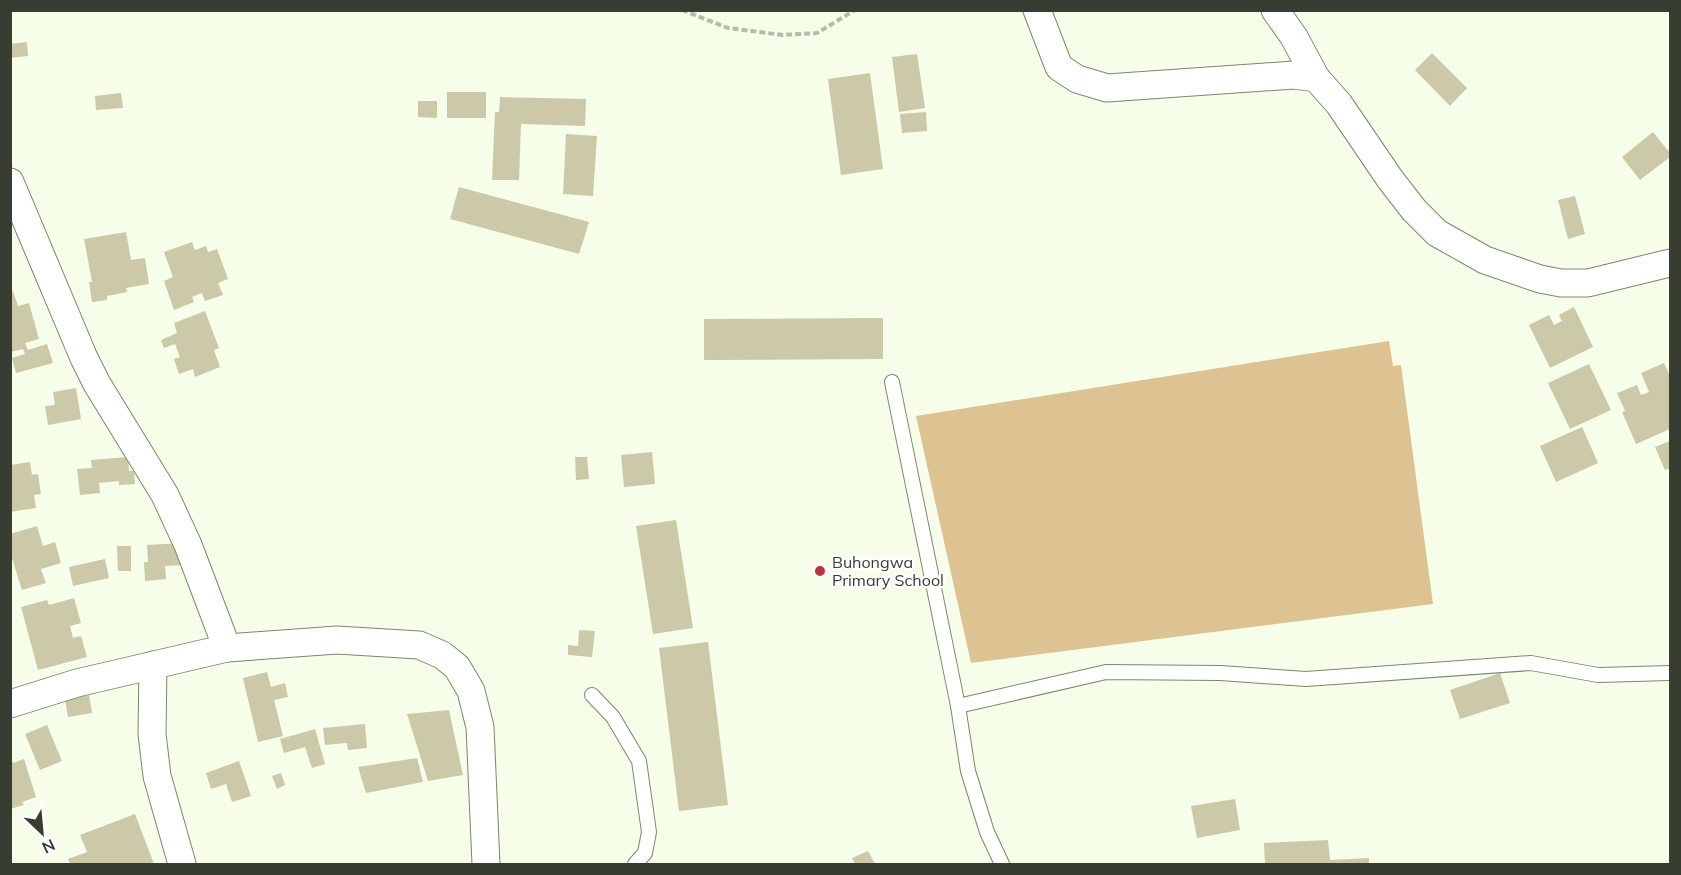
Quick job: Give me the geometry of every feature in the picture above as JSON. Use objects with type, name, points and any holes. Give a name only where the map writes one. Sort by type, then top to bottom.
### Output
[{"type":"street","points":[[1037,10],[1059,67],[1077,79],[1107,88],[1294,75],[1316,78]]},
{"type":"street","points":[[1275,10],[1294,37],[1316,78],[1338,104],[1414,210],[1437,233],[1485,260],[1540,279],[1561,283],[1588,283],[1671,263]]},
{"type":"street","points":[[10,182],[84,358],[128,436],[165,495],[179,525],[227,648]]},
{"type":"street","points":[[10,704],[77,683],[227,648],[337,640],[419,645],[442,655],[457,667],[471,691],[480,727],[486,864]]},
{"type":"street","points":[[153,665],[152,734],[157,776],[182,864]]},
{"type":"lane","points":[[891,382],[958,706],[968,771],[987,832],[1002,864]]},
{"type":"lane","points":[[958,706],[1106,672],[1221,673],[1306,679],[1531,663],[1598,675],[1671,673]]},
{"type":"lane","points":[[592,695],[613,717],[639,760],[649,832],[645,853],[635,864]]},
{"type":"path","points":[[682,10],[728,28],[783,35],[817,33],[855,10]]},
{"type":"shaded area","points":[[1389,341],[1393,366],[1401,365],[1433,604],[971,663],[916,416]]},
{"type":"building","points":[[27,42],[28,56],[10,58],[10,44]]},
{"type":"building","points":[[1432,53],[1467,88],[1450,106],[1415,70]]},
{"type":"building","points":[[917,54],[925,108],[899,112],[892,57]]},
{"type":"building","points":[[870,73],[883,169],[841,175],[828,79]]},
{"type":"building","points":[[447,92],[486,92],[486,118],[447,118]]},
{"type":"building","points":[[121,93],[123,108],[96,110],[95,96]]},
{"type":"building","points":[[500,97],[586,99],[585,126],[521,124],[519,180],[492,180],[495,112],[499,112]]},
{"type":"building","points":[[418,101],[437,101],[437,118],[418,117]]},
{"type":"building","points":[[926,112],[927,131],[902,133],[900,114]]},
{"type":"building","points":[[1653,132],[1670,153],[1670,157],[1640,180],[1622,157]]},
{"type":"building","points":[[566,134],[597,136],[593,196],[563,194]]},
{"type":"building","points":[[459,187],[589,222],[579,254],[450,219]]},
{"type":"building","points":[[1575,196],[1585,234],[1568,239],[1558,200]]},
{"type":"building","points":[[126,232],[131,260],[145,258],[149,284],[126,288],[127,292],[107,296],[107,300],[92,302],[89,282],[92,282],[84,239]]},
{"type":"building","points":[[192,242],[195,250],[206,246],[208,252],[217,249],[228,279],[218,283],[223,295],[205,301],[202,293],[192,297],[194,302],[174,310],[164,281],[173,277],[164,252]]},
{"type":"building","points":[[13,291],[18,306],[29,303],[39,339],[25,343],[28,350],[47,344],[53,363],[16,373],[12,358],[25,354],[23,349],[10,352],[10,292]]},
{"type":"building","points":[[1574,307],[1593,347],[1550,368],[1529,325],[1549,315],[1554,325],[1562,321],[1559,315]]},
{"type":"building","points":[[205,311],[219,348],[214,350],[220,367],[195,377],[193,369],[179,374],[174,359],[180,357],[175,344],[164,348],[161,340],[177,333],[174,323]]},
{"type":"building","points":[[883,318],[883,359],[704,360],[704,319]]},
{"type":"building","points":[[1664,363],[1670,376],[1670,429],[1636,444],[1622,412],[1625,411],[1617,393],[1637,385],[1641,395],[1649,392],[1641,373]]},
{"type":"building","points":[[1589,364],[1611,410],[1570,429],[1548,383]]},
{"type":"building","points":[[76,388],[81,419],[48,425],[45,406],[55,405],[53,392]]},
{"type":"building","points":[[1582,427],[1598,463],[1556,482],[1540,446]]},
{"type":"building","points":[[1670,441],[1670,468],[1665,470],[1655,447]]},
{"type":"building","points":[[652,452],[655,484],[624,487],[621,455]]},
{"type":"building","points":[[128,457],[129,471],[134,471],[135,484],[119,485],[119,481],[99,483],[100,493],[80,495],[77,469],[92,468],[91,460]]},
{"type":"building","points":[[575,457],[587,457],[589,479],[576,480]]},
{"type":"building","points":[[30,462],[32,475],[38,474],[41,494],[34,495],[36,508],[10,512],[10,465]]},
{"type":"building","points":[[676,520],[693,628],[653,634],[636,526]]},
{"type":"building","points":[[37,526],[43,546],[55,542],[61,563],[41,569],[46,583],[22,590],[10,552],[10,534]]},
{"type":"building","points":[[183,543],[184,565],[165,566],[166,579],[145,581],[144,562],[148,562],[147,545]]},
{"type":"building","points":[[117,546],[131,546],[131,571],[118,571]]},
{"type":"building","points":[[105,559],[109,578],[73,586],[69,567]]},
{"type":"building","points":[[74,598],[81,623],[70,626],[73,638],[81,636],[87,657],[38,670],[21,607],[47,600],[49,605]]},
{"type":"building","points":[[579,630],[595,631],[592,657],[568,655],[568,645],[578,646]]},
{"type":"building","points":[[708,642],[728,805],[679,811],[659,648]]},
{"type":"building","points":[[267,672],[271,687],[285,683],[288,697],[274,700],[283,736],[258,742],[243,678]]},
{"type":"building","points":[[1500,673],[1510,703],[1460,719],[1450,690]]},
{"type":"building","points":[[89,695],[92,713],[68,717],[65,699]]},
{"type":"building","points":[[449,710],[463,775],[428,781],[407,714]]},
{"type":"building","points":[[365,724],[367,748],[348,750],[347,743],[325,745],[323,728]]},
{"type":"building","points":[[47,725],[62,761],[40,770],[25,734]]},
{"type":"building","points":[[315,729],[325,764],[312,768],[305,747],[284,753],[280,739]]},
{"type":"building","points":[[10,757],[13,763],[24,759],[36,797],[22,802],[24,805],[10,809]]},
{"type":"building","points":[[417,758],[423,782],[366,793],[358,767]]},
{"type":"building","points":[[239,761],[251,796],[232,802],[226,784],[211,789],[206,773]]},
{"type":"building","points":[[281,773],[285,785],[277,789],[272,776]]},
{"type":"building","points":[[1235,799],[1240,830],[1197,838],[1191,806]]},
{"type":"building","points":[[135,814],[154,864],[70,864],[68,859],[87,852],[80,835]]},
{"type":"building","points":[[1328,840],[1330,860],[1369,858],[1369,864],[1265,864],[1264,843]]},
{"type":"building","points":[[868,851],[875,864],[855,864],[852,858]]},
{"type":"place","name":"Buhongwa Primary School","points":[[820,571]]}]
